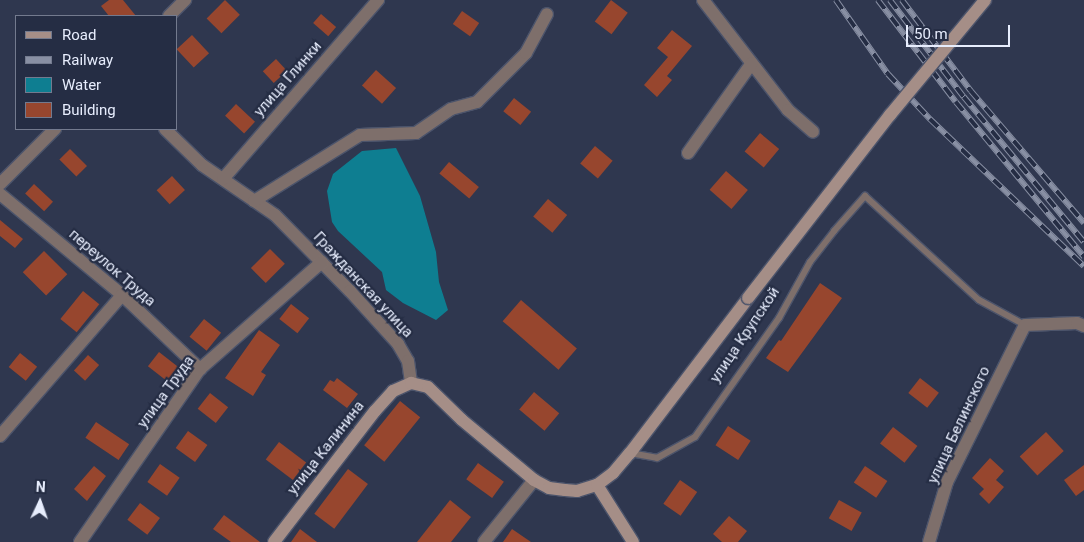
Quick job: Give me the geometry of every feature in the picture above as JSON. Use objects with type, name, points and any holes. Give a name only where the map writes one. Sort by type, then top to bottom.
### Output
[{"type":"main road","points":[[411,382],[428,387],[462,420],[534,480],[549,488],[577,491],[597,485],[613,473],[630,453],[890,115],[985,0]]},
{"type":"main road","name":"улица Калинина","points":[[274,542],[375,411],[393,391],[411,382]]},
{"type":"main road","points":[[597,485],[630,541]]},
{"type":"street","points":[[170,15],[185,0]]},
{"type":"street","name":"улица Глинки","points":[[223,179],[378,0]]},
{"type":"street","points":[[702,0],[788,110],[814,132]]},
{"type":"street","points":[[254,201],[360,135],[416,133],[451,109],[477,102],[526,53],[547,14]]},
{"type":"street","points":[[688,153],[752,64]]},
{"type":"street","points":[[0,184],[54,130]]},
{"type":"street","name":"Гражданская улица","points":[[166,130],[202,165],[275,215],[322,262],[398,344],[408,361],[411,382]]},
{"type":"street","name":"переулок Труда","points":[[0,194],[122,295],[200,369]]},
{"type":"street","name":"улица Труда","points":[[80,542],[200,369],[322,262]]},
{"type":"street","points":[[0,436],[122,295]]},
{"type":"street","points":[[1025,325],[1077,323],[1084,326]]},
{"type":"street","name":"улица Белинского","points":[[929,542],[947,482],[1025,325]]},
{"type":"street","points":[[484,542],[534,480]]},
{"type":"lane","name":"улица Крупской","points":[[630,453],[657,458],[695,437],[779,318],[810,262],[834,230],[866,196],[979,300],[1025,325]]},
{"type":"water","points":[[396,148],[420,196],[436,252],[439,282],[448,310],[436,320],[403,303],[386,290],[382,272],[338,231],[332,222],[327,191],[333,174],[362,151]]},
{"type":"building","points":[[109,0],[123,0],[135,15],[108,15],[101,6]]},
{"type":"building","points":[[225,0],[240,15],[221,33],[207,18]]},
{"type":"building","points":[[611,0],[628,13],[612,34],[595,22]]},
{"type":"building","points":[[462,11],[479,23],[470,36],[453,24]]},
{"type":"building","points":[[321,14],[336,27],[328,36],[313,23]]},
{"type":"building","points":[[672,30],[692,46],[667,76],[672,80],[657,97],[644,85],[668,57],[657,48]]},
{"type":"building","points":[[192,35],[209,53],[194,68],[178,51],[178,48]]},
{"type":"building","points":[[276,59],[287,71],[274,83],[263,71]]},
{"type":"building","points":[[376,70],[396,88],[382,104],[362,86]]},
{"type":"building","points":[[514,98],[531,112],[520,125],[503,111]]},
{"type":"building","points":[[236,104],[255,122],[244,133],[225,116]]},
{"type":"building","points":[[760,133],[779,149],[764,167],[745,151]]},
{"type":"building","points":[[595,146],[613,161],[598,178],[580,164]]},
{"type":"building","points":[[70,149],[87,166],[76,177],[59,160]]},
{"type":"building","points":[[449,162],[479,187],[469,199],[439,173]]},
{"type":"building","points":[[726,171],[748,190],[731,209],[710,190]]},
{"type":"building","points":[[172,176],[185,190],[170,204],[157,190]]},
{"type":"building","points":[[34,184],[53,202],[44,211],[25,194]]},
{"type":"building","points":[[548,199],[567,215],[552,233],[533,217]]},
{"type":"building","points":[[0,220],[23,239],[15,248],[0,236]]},
{"type":"building","points":[[270,249],[285,264],[266,283],[251,268]]},
{"type":"building","points":[[44,251],[67,274],[46,296],[23,272]]},
{"type":"building","points":[[820,283],[842,298],[788,372],[766,358],[779,340],[781,341]]},
{"type":"building","points":[[83,291],[99,304],[77,332],[60,319]]},
{"type":"building","points":[[521,300],[577,349],[558,370],[503,321]]},
{"type":"building","points":[[291,304],[309,318],[297,333],[279,319]]},
{"type":"building","points":[[204,319],[221,333],[207,351],[190,337]]},
{"type":"building","points":[[259,330],[280,345],[261,372],[266,375],[253,396],[225,378]]},
{"type":"building","points":[[159,352],[178,367],[167,381],[148,366]]},
{"type":"building","points":[[20,353],[37,367],[26,381],[9,367]]},
{"type":"building","points":[[88,355],[99,365],[85,381],[74,371]]},
{"type":"building","points":[[337,378],[358,394],[347,408],[323,390],[330,380],[334,382]]},
{"type":"building","points":[[920,378],[939,393],[927,408],[908,393]]},
{"type":"building","points":[[534,392],[559,413],[544,431],[519,410]]},
{"type":"building","points":[[210,393],[228,407],[216,423],[198,409]]},
{"type":"building","points":[[400,401],[420,417],[384,462],[364,445]]},
{"type":"building","points":[[96,422],[129,444],[119,460],[85,438]]},
{"type":"building","points":[[728,426],[751,441],[738,460],[715,445]]},
{"type":"building","points":[[893,427],[917,446],[904,463],[880,444]]},
{"type":"building","points":[[188,431],[207,445],[195,462],[176,448]]},
{"type":"building","points":[[1046,432],[1064,451],[1037,476],[1020,457]]},
{"type":"building","points":[[279,442],[306,462],[293,480],[266,460]]},
{"type":"building","points":[[990,458],[1004,471],[996,480],[1004,487],[989,504],[979,494],[984,489],[972,478]]},
{"type":"building","points":[[478,463],[504,482],[492,498],[466,479]]},
{"type":"building","points":[[160,464],[180,478],[167,496],[147,482]]},
{"type":"building","points":[[1084,465],[1084,490],[1076,496],[1064,480]]},
{"type":"building","points":[[94,466],[106,476],[87,501],[74,489]]},
{"type":"building","points":[[865,466],[887,481],[876,498],[854,483]]},
{"type":"building","points":[[348,469],[368,484],[334,529],[314,514]]},
{"type":"building","points":[[680,480],[697,492],[681,516],[663,504]]},
{"type":"building","points":[[450,500],[471,517],[451,542],[417,542]]},
{"type":"building","points":[[839,500],[862,513],[852,531],[829,518]]},
{"type":"building","points":[[140,503],[160,518],[147,535],[127,520]]},
{"type":"building","points":[[224,515],[260,542],[231,542],[213,529]]},
{"type":"building","points":[[729,516],[747,531],[738,542],[722,542],[713,534]]},
{"type":"building","points":[[300,529],[317,542],[291,542]]},
{"type":"building","points":[[512,529],[531,542],[503,542]]},
{"type":"railway","points":[[836,0],[888,74],[930,119],[1084,266]]},
{"type":"railway","points":[[878,0],[956,102],[1084,257]]},
{"type":"railway","points":[[890,0],[964,97],[1084,242]]},
{"type":"railway","points":[[902,0],[971,91],[1084,223]]}]
